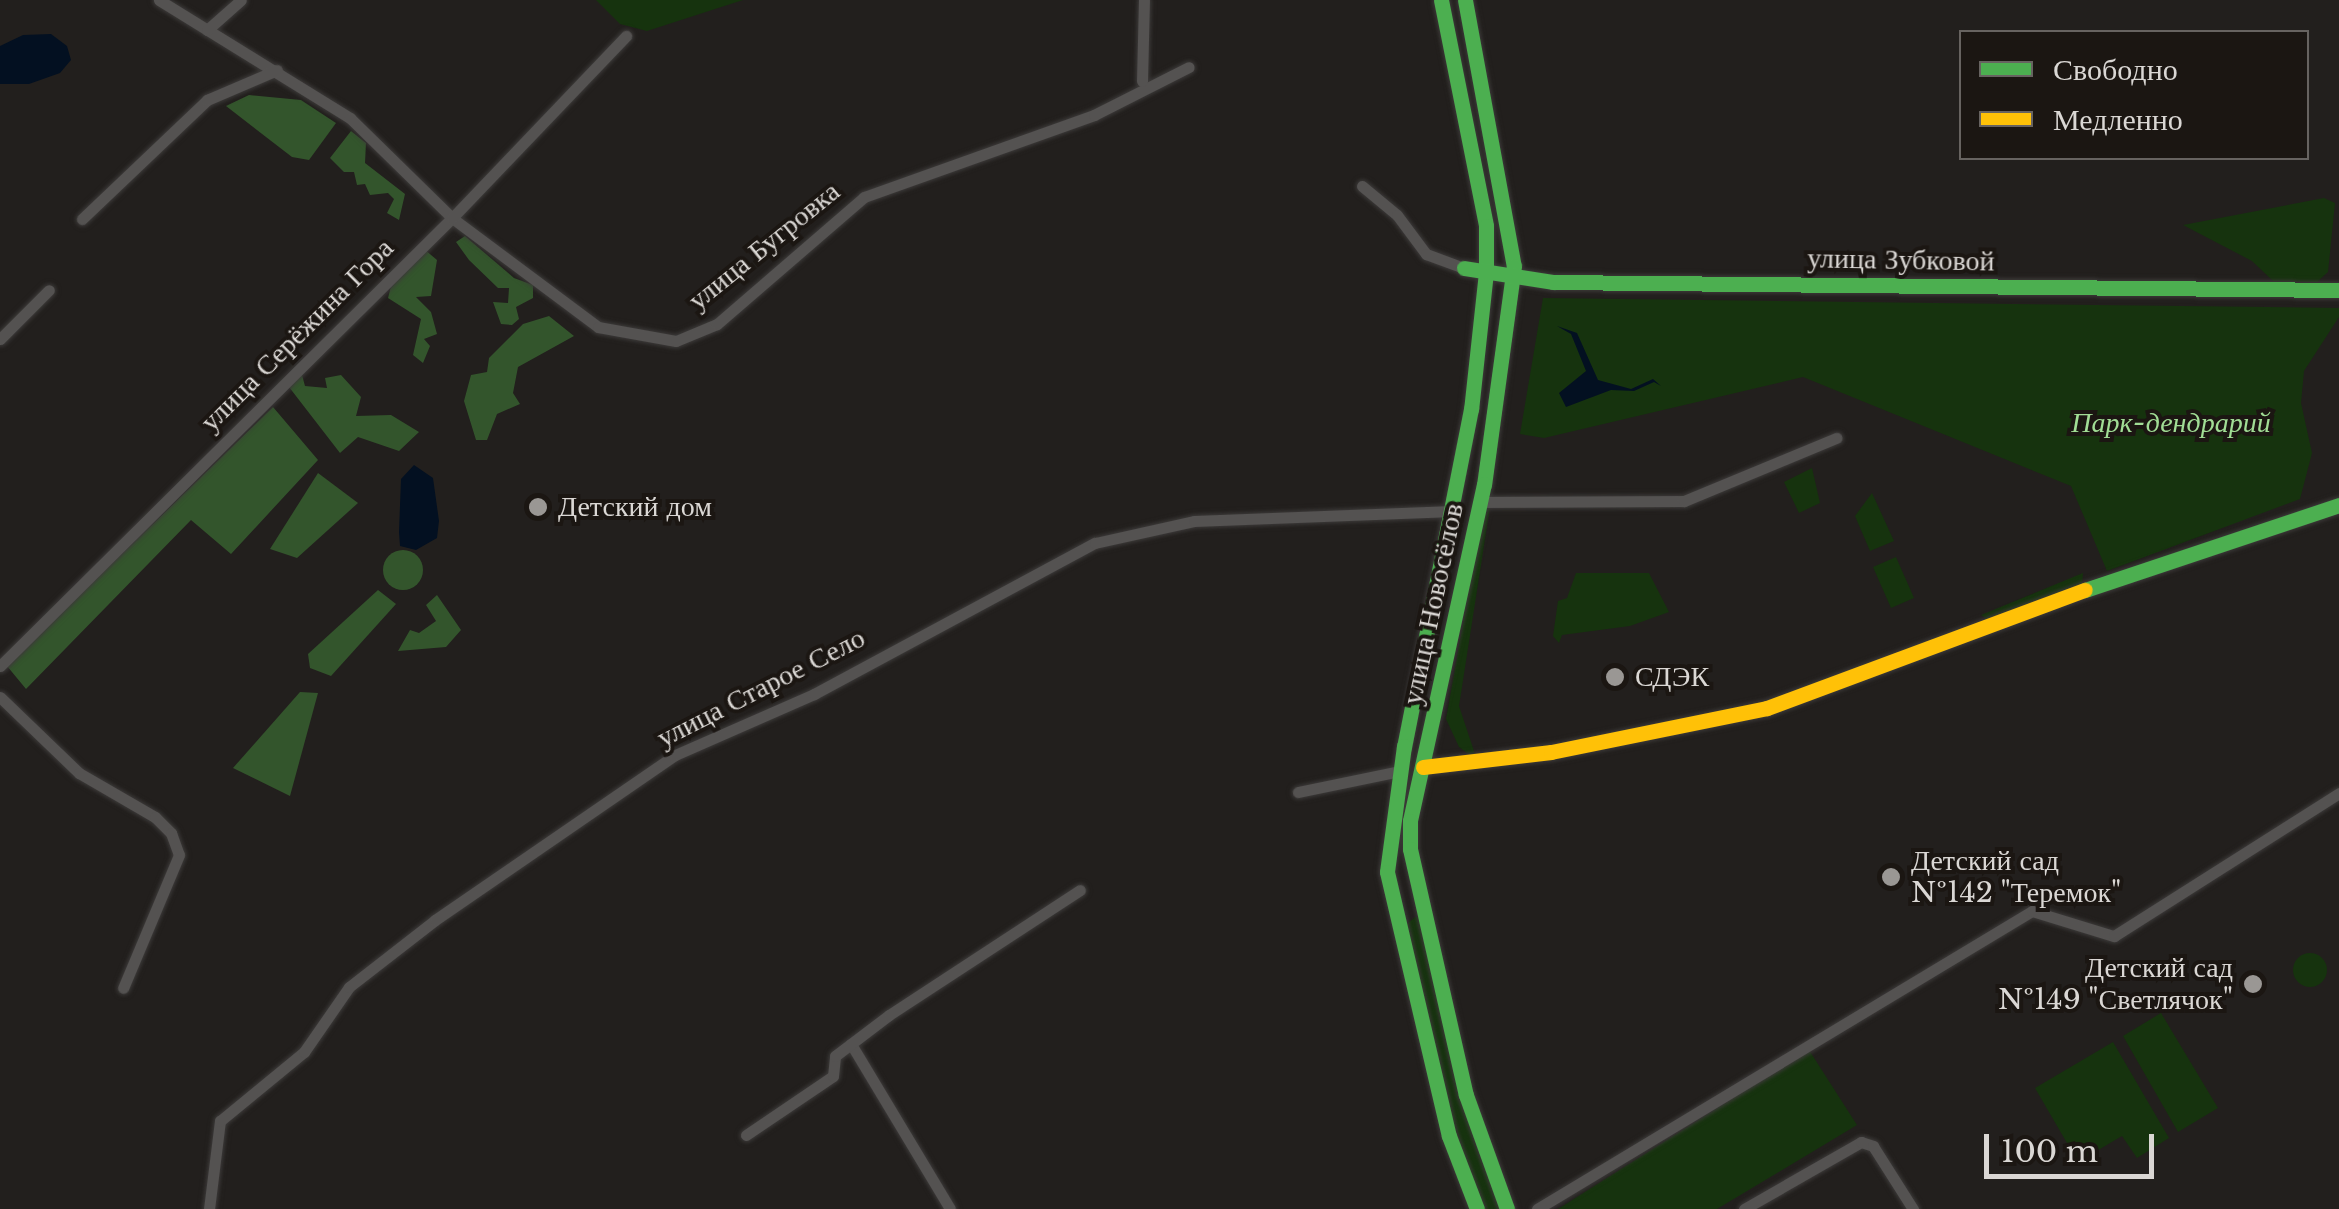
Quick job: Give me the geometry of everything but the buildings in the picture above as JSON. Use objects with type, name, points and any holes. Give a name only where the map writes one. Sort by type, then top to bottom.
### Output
[{"type":"main road","name":"улица Новосёлов","points":[[1441,0],[1486,226],[1486,272],[1453,511],[1400,771],[1388,853],[1394,914],[1449,1136],[1476,1209]]},
{"type":"main road","name":"улица Новосёлов","points":[[1465,0],[1509,222],[1513,277],[1480,502],[1422,768],[1410,849],[1466,1096],[1507,1209]]},
{"type":"main road","name":"улица Зубковой","points":[[1464,268],[1513,277],[2339,290]]},
{"type":"main road","points":[[1422,768],[1551,752],[1766,708],[2184,554],[2339,505]]},
{"type":"street","name":"улица Бугровка","points":[[159,0],[350,118],[452,218],[598,327],[676,341],[717,324],[864,197],[1094,115],[1188,67]]},
{"type":"street","points":[[207,30],[241,0]]},
{"type":"street","points":[[1142,81],[1144,0]]},
{"type":"street","name":"улица Серёжина Гора","points":[[0,666],[452,218],[626,36]]},
{"type":"street","points":[[82,219],[207,100],[277,70]]},
{"type":"street","points":[[1362,186],[1396,215],[1426,254],[1464,268]]},
{"type":"street","points":[[0,339],[49,290]]},
{"type":"street","points":[[1480,502],[1684,501],[1836,438]]},
{"type":"street","name":"улица Старое Село","points":[[209,1209],[220,1120],[304,1052],[348,988],[435,920],[675,755],[814,694],[1095,543],[1194,521],[1453,511]]},
{"type":"street","points":[[0,697],[79,773],[155,816],[171,833],[178,854],[123,988]]},
{"type":"street","points":[[1298,792],[1400,771]]},
{"type":"street","points":[[1537,1209],[2032,911],[2114,936],[2339,793]]},
{"type":"street","points":[[746,1135],[833,1076],[835,1056],[851,1044],[1080,890]]},
{"type":"street","points":[[851,1044],[950,1209]]},
{"type":"street","points":[[1744,1209],[1862,1142],[1873,1146],[1912,1209]]},
{"type":"green space","points":[[596,0],[743,0],[647,31],[620,24]]},
{"type":"green space","points":[[249,95],[301,100],[336,123],[309,160],[292,157],[226,106]]},
{"type":"green space","points":[[351,131],[366,143],[365,163],[405,194],[399,220],[387,213],[394,199],[388,193],[370,195],[365,184],[357,185],[354,172],[344,172],[330,158]]},
{"type":"green space","points":[[2324,198],[2335,203],[2328,272],[2317,282],[2273,281],[2252,261],[2183,225]]},
{"type":"green space","points":[[465,236],[514,278],[533,285],[533,298],[516,307],[519,319],[512,325],[501,324],[493,302],[508,303],[509,288],[498,288],[469,260],[456,242]]},
{"type":"green space","points":[[424,249],[437,260],[431,296],[416,297],[431,312],[437,334],[424,339],[430,346],[423,363],[413,355],[421,319],[388,298],[391,286]]},
{"type":"green space","name":"Парк-дендрарий","points":[[1543,298],[2339,308],[2339,317],[2304,371],[2301,403],[2312,453],[2300,499],[2107,571],[2071,486],[1803,377],[1544,438],[1520,434]]},
{"type":"green space","points":[[549,316],[574,336],[518,367],[513,393],[520,404],[497,414],[487,440],[476,440],[464,401],[471,375],[487,372],[489,358],[523,324]]},
{"type":"green space","points":[[302,375],[305,386],[327,388],[325,378],[341,375],[361,397],[356,416],[391,415],[419,432],[399,451],[358,437],[340,453],[289,387]]},
{"type":"green space","points":[[273,407],[318,460],[231,554],[191,520],[26,689],[7,666]]},
{"type":"green space","points":[[1812,468],[1820,503],[1799,513],[1784,482]]},
{"type":"green space","points":[[318,473],[358,503],[297,558],[270,549]]},
{"type":"green space","points":[[1872,493],[1894,541],[1870,551],[1855,516]]},
{"type":"green space","points":[[1490,507],[1459,706],[1477,760],[1459,747],[1446,719],[1483,511]]},
{"type":"green space","points":[[403,550],[417,556],[423,570],[417,584],[403,590],[389,584],[383,570],[389,556]]},
{"type":"green space","points":[[1896,557],[1914,598],[1891,608],[1873,567]]},
{"type":"green space","points":[[1576,573],[1649,573],[1669,612],[1630,626],[1562,635],[1559,643],[1553,636],[1558,601],[1567,598]]},
{"type":"green space","points":[[2083,573],[2082,584],[1991,622],[1981,615]]},
{"type":"green space","points":[[378,590],[396,604],[331,676],[310,668],[308,654]]},
{"type":"green space","points":[[437,595],[461,630],[446,647],[398,651],[410,630],[419,633],[436,621],[426,605]]},
{"type":"green space","points":[[300,692],[318,693],[290,796],[233,768]]},
{"type":"green space","points":[[1421,917],[1475,1145],[1500,1209],[1481,1209],[1458,1148],[1406,925]]},
{"type":"green space","points":[[2310,953],[2322,958],[2327,970],[2322,982],[2310,987],[2298,982],[2293,970],[2298,958]]},
{"type":"green space","points":[[2161,1013],[2218,1108],[2178,1132],[2123,1036]]},
{"type":"green space","points":[[2113,1042],[2169,1138],[2137,1158],[2122,1136],[2078,1162],[2035,1088]]},
{"type":"green space","points":[[1809,1050],[1857,1125],[1717,1209],[1558,1209]]},
{"type":"water","points":[[51,34],[67,46],[71,60],[60,73],[29,84],[0,84],[0,46],[23,35]]},
{"type":"water","points":[[1557,326],[1577,333],[1598,380],[1631,389],[1653,379],[1661,386],[1654,382],[1634,391],[1611,390],[1566,407],[1559,393],[1586,371],[1571,334]]},
{"type":"water","points":[[414,465],[433,478],[439,521],[437,538],[416,550],[400,546],[399,532],[401,479]]},
{"type":"traffic: fast","points":[[1441,0],[1486,226],[1486,272],[1471,409],[1404,746],[1387,872],[1449,1136],[1477,1209]]},
{"type":"traffic: fast","points":[[1465,0],[1514,266],[1484,484],[1410,821],[1410,849],[1466,1095],[1507,1209]]},
{"type":"traffic: fast","points":[[1464,268],[1553,282],[2339,290]]},
{"type":"traffic: fast","points":[[2085,590],[2339,505]]},
{"type":"traffic: slow","points":[[1423,767],[1551,752],[1767,708],[2085,590]]},
{"type":"place","name":"Детский дом","points":[[538,507]]},
{"type":"place","name":"СДЭК","points":[[1615,677]]},
{"type":"place","name":"Детский сад №142 \"Теремок\"","points":[[1891,877]]},
{"type":"place","name":"Детский сад №149 \"Светлячок\"","points":[[2253,984]]}]
